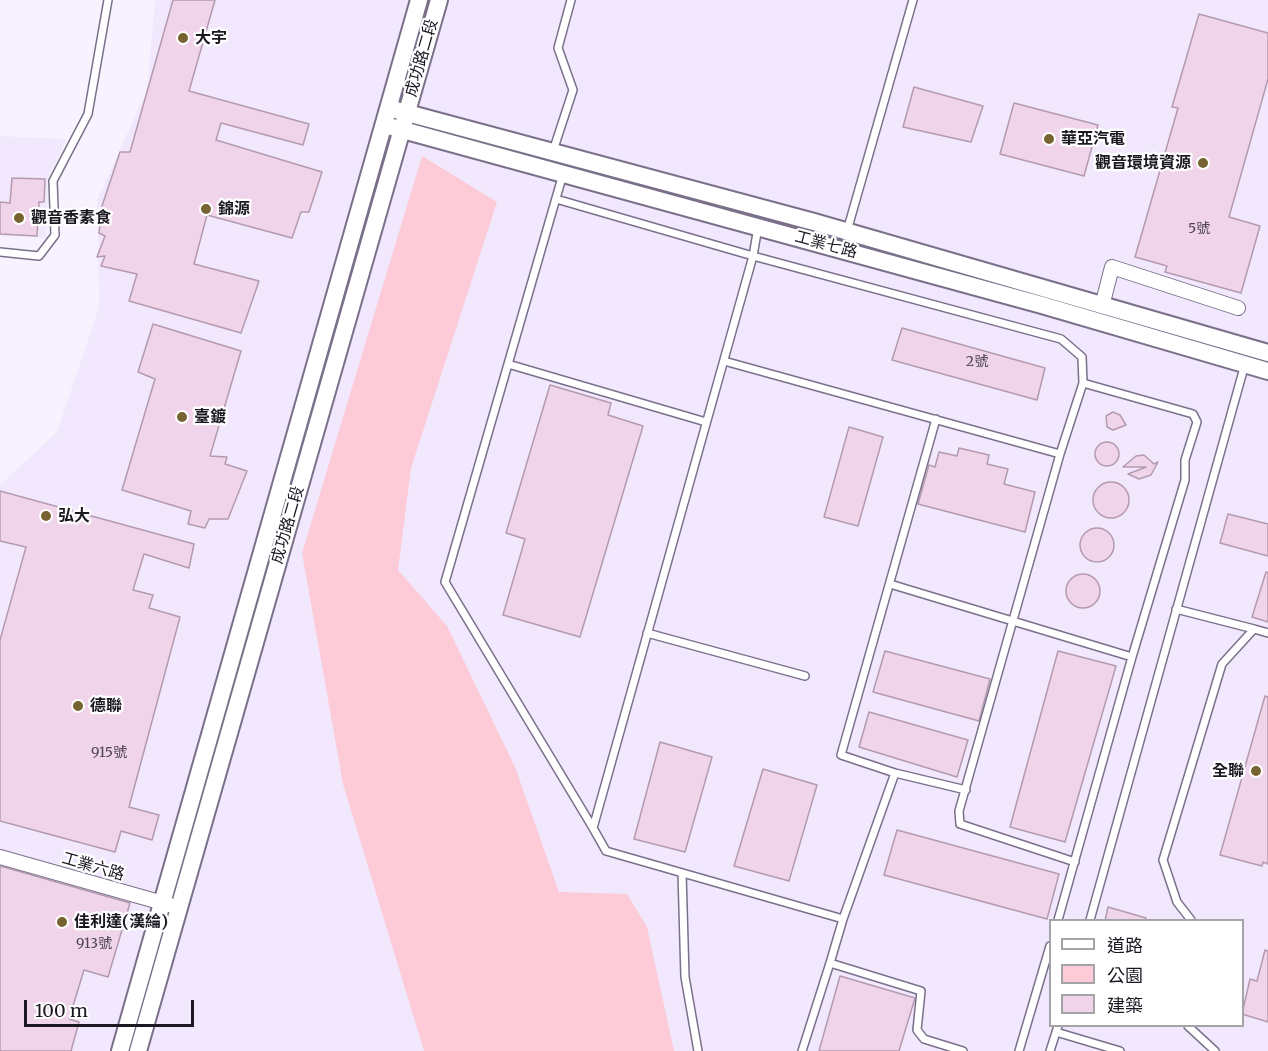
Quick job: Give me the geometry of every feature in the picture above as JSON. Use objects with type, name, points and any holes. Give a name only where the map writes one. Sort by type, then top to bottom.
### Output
[{"type":"street","name":"成功路二段","points":[[120,1051],[160,903],[419,0]]},
{"type":"street","name":"成功路二段","points":[[138,1051],[439,0]]},
{"type":"street","name":"工業七路","points":[[388,106],[404,123],[563,174],[1042,304],[1268,371]]},
{"type":"street","name":"工業七路","points":[[382,124],[404,123],[552,153],[847,232],[1268,353]]},
{"type":"street","points":[[1102,306],[1112,267],[1238,308]]},
{"type":"street","name":"工業六路","points":[[0,857],[178,907]]},
{"type":"lane","points":[[0,252],[39,256],[55,234],[54,181],[88,114],[108,0]]},
{"type":"lane","points":[[552,153],[573,90],[558,48],[571,0]]},
{"type":"lane","points":[[847,232],[913,0]]},
{"type":"lane","points":[[563,174],[445,582],[606,851],[843,920]]},
{"type":"lane","points":[[556,199],[753,256],[1060,339],[1083,357],[1083,383],[1060,454],[959,811],[960,824],[1075,862]]},
{"type":"lane","points":[[593,828],[753,256],[758,227]]},
{"type":"lane","points":[[724,360],[1060,454]]},
{"type":"lane","points":[[508,364],[706,422]]},
{"type":"lane","points":[[1091,919],[1245,364]]},
{"type":"lane","points":[[1059,919],[1132,657],[1185,480],[1185,460],[1197,422],[1193,414],[1083,383]]},
{"type":"lane","points":[[936,419],[841,755],[895,773],[966,790]]},
{"type":"lane","points":[[890,584],[1132,657]]},
{"type":"lane","points":[[1176,609],[1268,633]]},
{"type":"lane","points":[[1190,919],[1177,902],[1163,860],[1222,664],[1254,629]]},
{"type":"lane","points":[[647,633],[805,676]]},
{"type":"lane","points":[[802,1051],[843,920],[895,773]]},
{"type":"lane","points":[[682,873],[685,977],[698,1051]]},
{"type":"lane","points":[[1019,1051],[1049,949]]},
{"type":"lane","points":[[830,963],[921,991],[917,1030],[924,1039],[963,1051]]},
{"type":"lane","points":[[1189,1027],[1215,1051]]},
{"type":"lane","points":[[1050,1051],[1057,1029],[1120,1051]]},
{"type":"shaded area","points":[[155,0],[1268,0],[1268,1051],[0,1051],[0,485],[57,432],[99,307],[97,200],[147,90]]},
{"type":"shaded area","name":"觀音香素食","points":[[0,136],[67,139],[48,178],[46,238],[0,236]]},
{"type":"green space","points":[[422,156],[497,202],[411,468],[398,570],[447,626],[515,767],[559,892],[627,894],[647,927],[674,1051],[424,1051],[343,784],[302,553]]},
{"type":"building","name":"錦源","points":[[173,0],[215,0],[189,91],[309,124],[303,145],[221,123],[216,140],[322,172],[309,212],[301,212],[292,238],[207,215],[194,264],[259,281],[241,333],[129,301],[137,274],[101,266],[105,256],[97,257],[105,236],[99,233],[102,206],[120,152],[130,152]]},
{"type":"building","name":"觀音環境資源","points":[[1199,14],[1268,33],[1268,79],[1229,217],[1260,226],[1241,293],[1165,272],[1167,266],[1135,257],[1178,108],[1172,107]]},
{"type":"building","points":[[914,87],[983,106],[971,142],[903,127]]},
{"type":"building","name":"華亞汽電","points":[[1014,103],[1098,125],[1084,176],[1000,154]]},
{"type":"building","name":"觀音香素食","points":[[12,178],[45,179],[44,202],[39,202],[37,236],[0,234],[0,202],[10,203]]},
{"type":"building","name":"臺鍍","points":[[153,324],[241,351],[210,456],[227,457],[225,464],[247,471],[228,519],[209,519],[205,528],[188,524],[191,511],[122,490],[155,379],[138,372]]},
{"type":"building","points":[[902,328],[1045,368],[1037,400],[892,360]]},
{"type":"building","points":[[550,385],[611,403],[608,415],[643,426],[580,637],[503,615],[525,539],[506,533]]},
{"type":"building","points":[[1113,412],[1120,415],[1126,425],[1113,430],[1107,427],[1106,416]]},
{"type":"building","points":[[849,427],[883,437],[858,526],[824,517]]},
{"type":"building","points":[[1107,442],[1112,443],[1118,449],[1118,459],[1112,465],[1107,466],[1102,465],[1096,459],[1095,454],[1096,449],[1102,443]]},
{"type":"building","points":[[959,448],[989,455],[987,464],[1008,469],[1004,484],[1035,492],[1025,532],[918,504],[929,465],[935,467],[939,452],[957,456]]},
{"type":"building","points":[[1144,455],[1154,464],[1158,462],[1151,475],[1139,479],[1128,474],[1146,467],[1123,467],[1136,456]]},
{"type":"building","points":[[1111,482],[1124,487],[1129,500],[1124,513],[1111,518],[1098,513],[1093,500],[1098,487]]},
{"type":"building","name":"德聯","points":[[0,491],[194,544],[189,568],[144,554],[133,590],[153,595],[149,608],[180,617],[129,807],[159,815],[152,840],[121,831],[115,852],[0,821],[0,640],[26,547],[0,541]]},
{"type":"building","points":[[1228,514],[1268,524],[1268,556],[1220,543]]},
{"type":"building","points":[[1097,528],[1109,533],[1114,545],[1109,557],[1097,562],[1085,557],[1080,545],[1085,533]]},
{"type":"building","points":[[1266,572],[1268,572],[1268,622],[1252,617]]},
{"type":"building","points":[[1083,574],[1095,579],[1100,591],[1095,603],[1083,608],[1071,603],[1066,591],[1071,579]]},
{"type":"building","points":[[885,651],[990,679],[979,721],[873,692]]},
{"type":"building","points":[[1058,651],[1116,666],[1065,842],[1010,827]]},
{"type":"building","name":"全聯","points":[[1265,696],[1268,697],[1268,864],[1263,862],[1262,866],[1220,855]]},
{"type":"building","points":[[869,712],[968,740],[957,777],[859,747]]},
{"type":"building","points":[[660,742],[712,757],[685,852],[634,839]]},
{"type":"building","points":[[763,769],[817,785],[789,881],[734,866]]},
{"type":"building","points":[[897,830],[1059,874],[1047,919],[884,875]]},
{"type":"building","points":[[0,866],[130,903],[108,977],[84,970],[69,1019],[79,1022],[71,1051],[0,1051]]},
{"type":"building","points":[[1108,907],[1146,918],[1146,919],[1105,919]]},
{"type":"building","points":[[1265,950],[1268,951],[1268,1022],[1244,1015],[1250,979],[1257,981]]},
{"type":"building","points":[[840,976],[915,998],[899,1051],[819,1051]]},
{"type":"place","name":"大宇","points":[[183,38]]},
{"type":"place","name":"華亞汽電","points":[[1049,139]]},
{"type":"place","name":"觀音環境資源","points":[[1203,163]]},
{"type":"place","name":"錦源","points":[[206,209]]},
{"type":"place","name":"觀音香素食","points":[[19,218]]},
{"type":"place","name":"臺鍍","points":[[182,417]]},
{"type":"place","name":"弘大","points":[[46,516]]},
{"type":"place","name":"德聯","points":[[78,706]]},
{"type":"place","name":"全聯","points":[[1256,771]]},
{"type":"place","name":"佳利達(漢綸)","points":[[62,922]]}]
